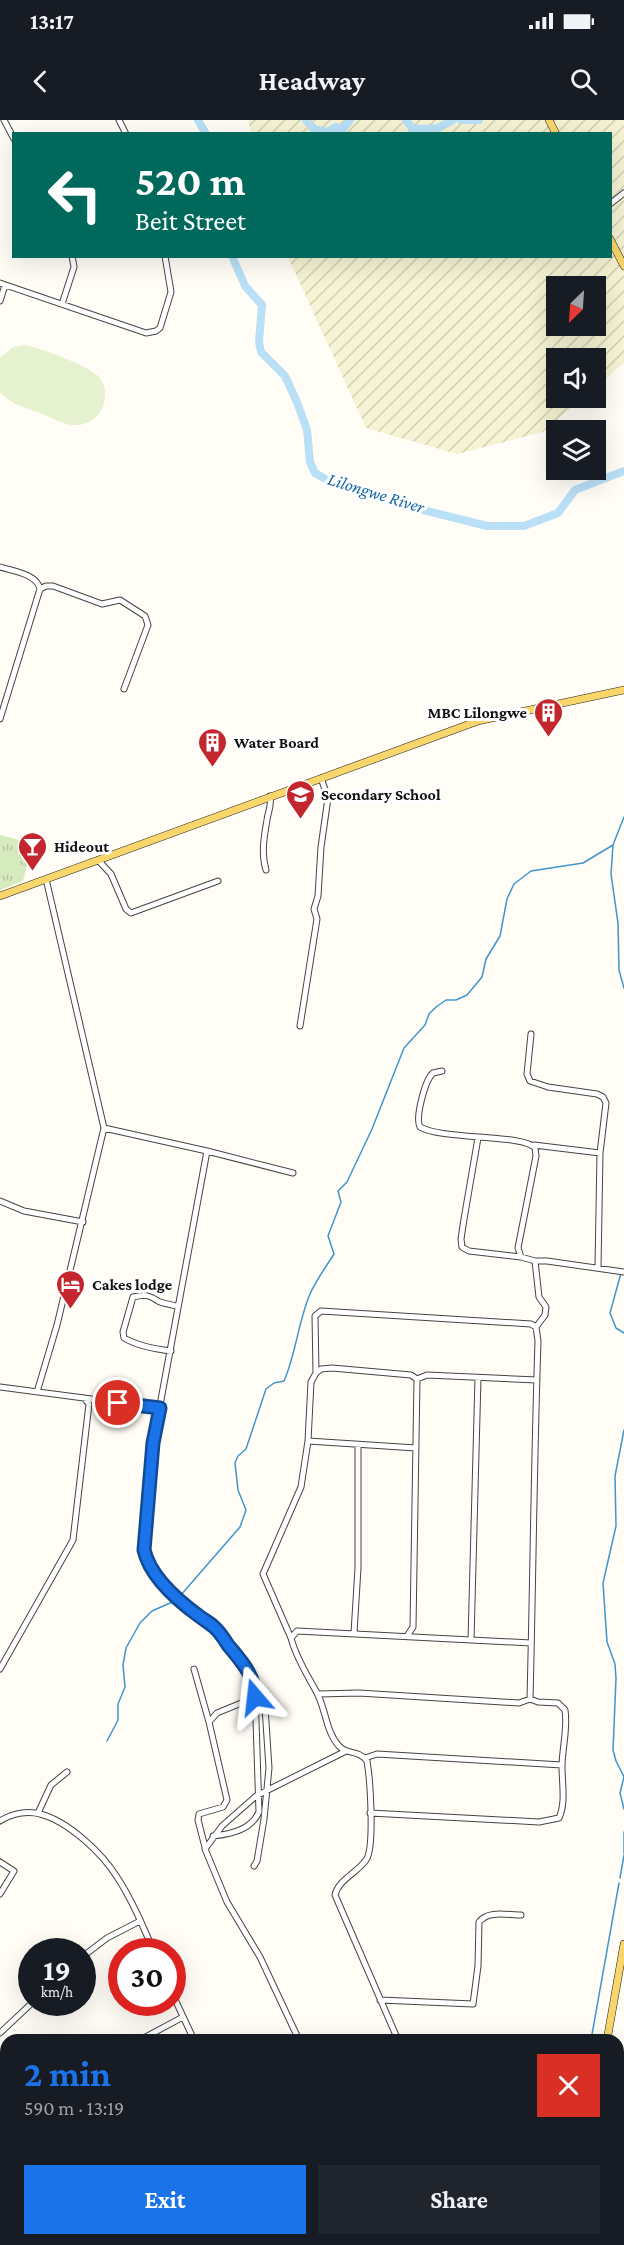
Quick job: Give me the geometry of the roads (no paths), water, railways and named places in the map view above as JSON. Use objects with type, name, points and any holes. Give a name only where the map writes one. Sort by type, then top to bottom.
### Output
[{"type":"main road","points":[[612,243],[624,266]]},
{"type":"main road","points":[[0,896],[478,721],[624,690]]},
{"type":"main road","points":[[608,2034],[624,1944]]},
{"type":"street","points":[[4,121],[12,136]]},
{"type":"street","points":[[612,202],[624,193]]},
{"type":"street","points":[[62,304],[74,267],[72,258]]},
{"type":"street","points":[[0,301],[2,284],[146,333],[156,332],[162,324],[171,292],[165,258]]},
{"type":"street","points":[[0,567],[34,578],[40,588],[0,719]]},
{"type":"street","points":[[40,588],[53,586],[102,604],[120,600],[145,616],[148,626],[124,689]]},
{"type":"street","points":[[300,1026],[317,919],[314,909],[318,896],[321,847],[328,798],[321,778]]},
{"type":"street","points":[[266,870],[262,852],[272,802],[270,796]]},
{"type":"street","points":[[98,860],[111,874],[126,909],[131,913],[218,881]]},
{"type":"street","points":[[37,1392],[48,1360],[104,1128],[46,879]]},
{"type":"street","points":[[531,1034],[527,1074],[530,1082],[597,1094],[605,1100],[600,1153],[598,1267]]},
{"type":"street","points":[[442,1071],[433,1073],[427,1080],[417,1124],[423,1129],[600,1153]]},
{"type":"street","points":[[104,1128],[207,1150],[293,1173]]},
{"type":"street","points":[[478,1138],[461,1243],[469,1251],[624,1272]]},
{"type":"street","points":[[521,1257],[518,1248],[536,1156],[534,1145]]},
{"type":"street","points":[[207,1150],[153,1443],[144,1550],[160,1580],[214,1627],[264,1692],[269,1750],[268,1791],[257,1861],[254,1866]]},
{"type":"street","points":[[0,1201],[24,1211],[83,1222]]},
{"type":"street","points":[[530,1699],[534,1612],[534,1450],[538,1341],[536,1327],[546,1310],[539,1297],[535,1261]]},
{"type":"street","points":[[171,1351],[152,1349],[132,1342],[123,1338],[123,1332],[133,1297],[150,1295],[161,1302],[178,1307]]},
{"type":"street","points":[[395,2034],[335,1896],[339,1885],[366,1860],[369,1854],[370,1813],[368,1769],[365,1758],[359,1753],[346,1751],[336,1742],[318,1694],[309,1679],[263,1574],[300,1493],[308,1441],[311,1382],[316,1373],[315,1316],[321,1311],[531,1324],[536,1327]]},
{"type":"street","points":[[316,1373],[332,1368],[411,1375],[417,1378],[427,1375],[537,1380]]},
{"type":"street","points":[[406,1636],[413,1627],[417,1378]]},
{"type":"street","points":[[471,1640],[478,1378]]},
{"type":"street","points":[[0,1388],[160,1408]]},
{"type":"street","points":[[0,1669],[74,1540],[89,1404],[84,1398]]},
{"type":"street","points":[[308,1441],[416,1448]]},
{"type":"street","points":[[354,1633],[358,1568],[358,1445]]},
{"type":"street","points":[[291,1638],[297,1631],[531,1643]]},
{"type":"street","points":[[194,1670],[227,1800],[223,1807],[199,1815],[205,1853],[227,1902],[260,1957],[296,2034]]},
{"type":"street","points":[[213,1836],[234,1833],[253,1822],[259,1812],[254,1683],[248,1670]]},
{"type":"street","points":[[318,1694],[519,1703],[530,1699],[538,1702],[558,1703],[565,1710],[561,1816],[555,1820],[539,1822],[370,1813]]},
{"type":"street","points":[[209,1722],[217,1713],[255,1697]]},
{"type":"street","points":[[205,1847],[232,1816],[260,1794],[346,1751]]},
{"type":"street","points":[[365,1758],[377,1754],[562,1765]]},
{"type":"street","points":[[39,1813],[51,1785],[67,1772]]},
{"type":"street","points":[[0,1821],[19,1814],[39,1813],[62,1824],[89,1845],[105,1860],[117,1876],[148,1938]]},
{"type":"street","points":[[0,1862],[14,1872],[0,1894]]},
{"type":"street","points":[[380,2000],[473,2004],[478,1966],[479,1922],[485,1916],[490,1915],[521,1915]]},
{"type":"street","points":[[96,1946],[140,1921]]},
{"type":"street","points":[[0,2032],[18,2016]]},
{"type":"street","points":[[151,2034],[183,2017],[191,2034]]},
{"type":"waterway","name":"Lilongwe River","points":[[198,120],[205,132]]},
{"type":"waterway","points":[[306,120],[314,129],[328,132],[335,127],[343,129],[350,120]]},
{"type":"waterway","points":[[406,120],[413,129],[438,128],[453,120]]},
{"type":"waterway","points":[[461,120],[479,120]]},
{"type":"waterway","name":"Lilongwe River","points":[[233,258],[245,286],[262,305],[259,342],[261,352],[285,376],[297,402],[307,430],[310,462],[315,473],[332,483],[391,502],[487,526],[524,526],[558,513],[575,490],[624,471]]},
{"type":"waterway","points":[[624,817],[613,845],[611,874],[618,923],[619,970],[624,988]]},
{"type":"waterway","points":[[180,1596],[240,1527],[246,1510],[238,1490],[235,1463],[238,1456],[246,1449],[266,1389],[274,1383],[284,1381],[310,1294],[334,1254],[328,1236],[341,1202],[338,1191],[347,1182],[372,1129],[404,1048],[425,1025],[429,1014],[436,1007],[446,1000],[456,1000],[467,995],[482,977],[486,959],[500,936],[507,899],[514,884],[531,871],[583,863],[613,845]]},
{"type":"waterway","points":[[621,1273],[610,1313],[616,1328],[624,1333]]},
{"type":"waterway","points":[[624,1430],[615,1476],[616,1526],[603,1583],[607,1642],[615,1664],[616,1678],[613,1750],[624,1777],[620,1793],[624,1809]]},
{"type":"waterway","points":[[107,1741],[118,1720],[118,1704],[125,1687],[123,1665],[126,1648],[140,1623],[152,1611],[177,1600]]},
{"type":"waterway","points":[[624,1832],[624,1853]]},
{"type":"waterway","points":[[620,1878],[624,1855]]},
{"type":"waterway","points":[[592,2034],[619,1883]]},
{"type":"place","name":"MBC Lilongwe","points":[[548,738]]},
{"type":"place","name":"Water Board","points":[[213,768]]},
{"type":"place","name":"Secondary School","points":[[300,820]]},
{"type":"place","name":"Hideout","points":[[33,872]]},
{"type":"place","name":"Cakes lodge","points":[[71,1310]]}]
